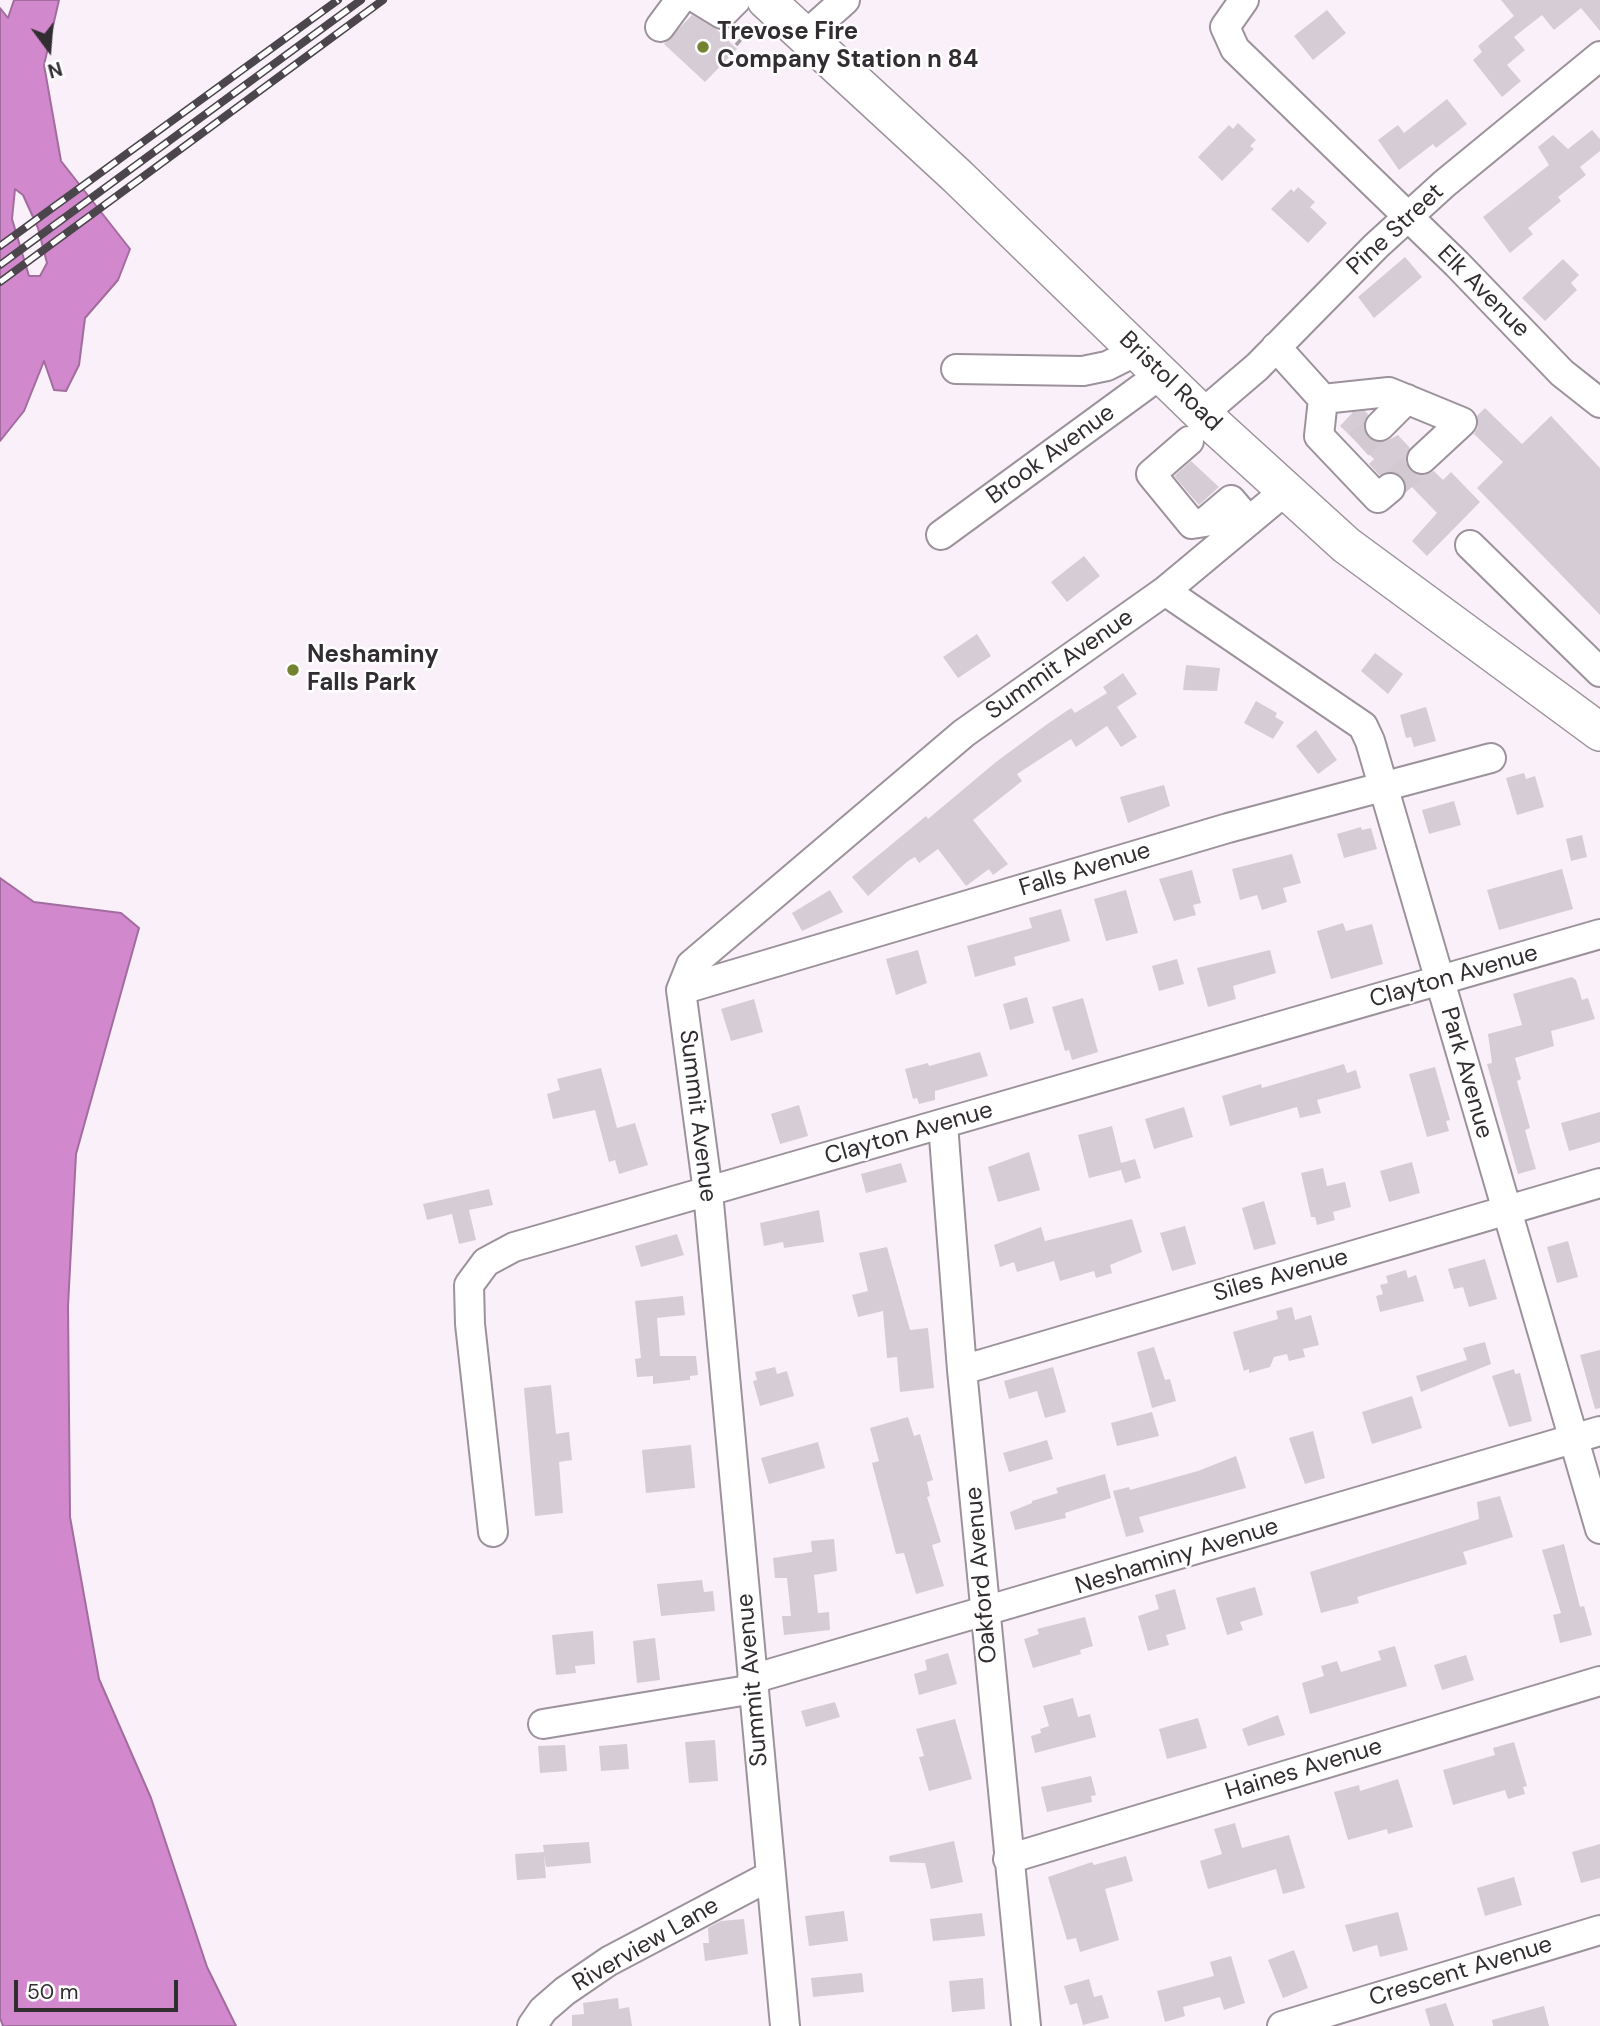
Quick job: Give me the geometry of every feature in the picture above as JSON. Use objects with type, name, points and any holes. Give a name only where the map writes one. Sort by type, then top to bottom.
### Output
[{"type":"main road","name":"Bristol Road","points":[[766,0],[806,35],[1149,363],[1195,427],[1284,491],[1399,587],[1600,732]]},
{"type":"street","points":[[660,27],[680,0]]},
{"type":"street","points":[[699,0],[722,14],[736,0]]},
{"type":"street","points":[[806,35],[845,0]]},
{"type":"street","name":"Elk Avenue","points":[[1244,0],[1227,20],[1225,27],[1235,49],[1457,264],[1562,373],[1600,402]]},
{"type":"street","name":"Pine Street","points":[[1249,521],[1231,500],[1205,522],[1192,524],[1151,474],[1407,217],[1600,56]]},
{"type":"street","points":[[1276,348],[1323,399],[1319,436],[1352,453],[1378,498],[1390,488]]},
{"type":"street","points":[[956,369],[1083,371],[1149,363]]},
{"type":"street","name":"Brook Avenue","points":[[941,535],[1149,363]]},
{"type":"street","points":[[1323,399],[1389,392],[1462,422],[1422,459]]},
{"type":"street","points":[[1380,426],[1406,399]]},
{"type":"street","name":"Summit Avenue","points":[[785,2026],[708,1192],[681,990],[691,965],[964,733],[1165,592],[1284,491]]},
{"type":"street","points":[[1470,545],[1600,672]]},
{"type":"street","name":"Park Avenue","points":[[1165,592],[1363,726],[1507,1210],[1587,1435],[1600,1529]]},
{"type":"street","name":"Falls Avenue","points":[[681,990],[1382,784],[1491,758]]},
{"type":"street","name":"Clayton Avenue","points":[[493,1532],[470,1324],[469,1285],[486,1262],[514,1247],[1600,934]]},
{"type":"street","name":"Oakford Avenue","points":[[943,1124],[962,1370],[1026,2026]]},
{"type":"street","name":"Siles Avenue","points":[[962,1370],[1600,1183]]},
{"type":"street","name":"Neshaminy Avenue","points":[[542,1724],[753,1684],[1587,1435]]},
{"type":"street","name":"Haines Avenue","points":[[1008,1859],[1600,1681]]},
{"type":"street","name":"Riverview Lane","points":[[532,2026],[543,2010],[565,1991],[609,1961],[770,1875]]},
{"type":"street","name":"Crescent Avenue","points":[[1282,2026],[1600,1930]]},
{"type":"shaded area","points":[[14,0],[59,0],[44,65],[61,161],[130,249],[118,280],[85,318],[79,365],[66,391],[54,390],[44,361],[24,411],[0,441],[0,8],[8,18]],"holes":[[[15,189],[23,195],[38,228],[47,263],[40,276],[29,276],[12,219]]]},
{"type":"shaded area","points":[[0,878],[34,902],[121,913],[139,928],[76,1154],[68,1306],[70,1517],[99,1679],[151,1798],[207,1967],[236,2026],[3,2026],[0,2018]]},
{"type":"building","points":[[1501,0],[1600,0],[1600,31],[1581,8],[1554,30],[1542,15],[1514,37],[1525,50],[1507,65],[1521,81],[1502,97],[1473,60],[1482,52],[1478,46],[1514,16]]},
{"type":"building","points":[[1327,10],[1346,33],[1313,60],[1294,36]]},
{"type":"building","points":[[692,15],[716,29],[737,49],[705,82],[664,44]]},
{"type":"building","points":[[1447,99],[1467,124],[1436,148],[1433,144],[1399,170],[1378,140],[1398,125],[1404,133]]},
{"type":"building","points":[[1238,123],[1256,140],[1250,146],[1254,149],[1222,181],[1198,157],[1229,125],[1233,129]]},
{"type":"building","points":[[1592,130],[1600,139],[1600,151],[1580,167],[1586,175],[1558,197],[1561,201],[1528,228],[1533,234],[1510,253],[1483,217],[1549,165],[1538,147],[1553,135],[1568,149]]},
{"type":"building","points":[[1298,187],[1315,202],[1310,207],[1327,223],[1308,243],[1271,209],[1291,189],[1294,192]]},
{"type":"building","points":[[1405,257],[1422,277],[1374,318],[1358,297]]},
{"type":"building","points":[[1563,259],[1579,275],[1571,283],[1577,290],[1545,321],[1522,298]]},
{"type":"building","points":[[1485,408],[1522,444],[1551,416],[1600,468],[1600,615],[1477,488],[1503,462],[1474,434],[1478,427],[1477,416]]},
{"type":"building","points":[[1365,411],[1368,414],[1364,430],[1369,438],[1384,442],[1398,435],[1410,448],[1406,462],[1410,471],[1425,475],[1434,471],[1443,480],[1451,472],[1480,502],[1427,556],[1412,541],[1437,513],[1409,484],[1406,487],[1403,478],[1396,473],[1379,475],[1369,464],[1374,459],[1340,426],[1353,412]]},
{"type":"building","points":[[1191,461],[1219,487],[1199,505],[1174,476]]},
{"type":"building","points":[[1084,556],[1100,576],[1067,602],[1051,582]]},
{"type":"building","points":[[977,634],[991,656],[958,678],[943,657]]},
{"type":"building","points":[[1375,653],[1403,674],[1388,694],[1361,671]]},
{"type":"building","points":[[1186,665],[1220,668],[1217,691],[1183,690]]},
{"type":"building","points":[[1123,673],[1137,694],[1117,707],[1137,737],[1121,747],[1107,726],[1076,747],[1071,739],[1017,774],[1022,781],[973,820],[1008,864],[993,875],[989,869],[966,886],[938,849],[919,863],[915,857],[908,861],[868,896],[852,877],[926,816],[928,819],[996,762],[1046,725],[1071,708],[1075,713],[1107,693],[1103,687]]},
{"type":"building","points":[[1256,701],[1277,713],[1275,717],[1284,722],[1273,739],[1244,723]]},
{"type":"building","points":[[1426,707],[1436,741],[1414,747],[1411,737],[1406,738],[1400,715]]},
{"type":"building","points":[[1316,730],[1337,760],[1318,774],[1296,746]]},
{"type":"building","points":[[1524,773],[1526,779],[1535,776],[1544,807],[1517,815],[1506,778]]},
{"type":"building","points":[[1164,785],[1170,806],[1128,823],[1120,797]]},
{"type":"building","points":[[1454,801],[1461,825],[1429,834],[1422,810]]},
{"type":"building","points":[[1361,827],[1362,830],[1371,828],[1377,849],[1344,858],[1337,834]]},
{"type":"building","points":[[1582,835],[1587,857],[1571,861],[1566,839]]},
{"type":"building","points":[[1292,854],[1301,883],[1283,888],[1287,902],[1262,910],[1257,895],[1240,900],[1232,869]]},
{"type":"building","points":[[1562,869],[1573,909],[1499,930],[1487,890]]},
{"type":"building","points":[[1192,870],[1201,903],[1193,905],[1196,915],[1174,921],[1159,879]]},
{"type":"building","points":[[830,890],[843,912],[802,931],[792,913]]},
{"type":"building","points":[[1126,890],[1138,933],[1106,941],[1094,899]]},
{"type":"building","points":[[1061,909],[1070,941],[1014,957],[1016,965],[975,977],[967,946],[1032,928],[1029,918]]},
{"type":"building","points":[[1343,923],[1346,931],[1372,924],[1383,964],[1331,979],[1317,931]]},
{"type":"building","points":[[918,950],[927,983],[896,995],[886,959]]},
{"type":"building","points":[[1270,950],[1276,973],[1233,986],[1236,999],[1208,1007],[1197,968]]},
{"type":"building","points":[[1177,959],[1184,984],[1159,991],[1152,966]]},
{"type":"building","points":[[1572,977],[1576,980],[1582,1000],[1588,998],[1595,1019],[1551,1031],[1554,1046],[1515,1058],[1521,1079],[1517,1081],[1530,1128],[1525,1130],[1536,1169],[1518,1174],[1487,1064],[1492,1063],[1488,1034],[1522,1025],[1513,994]]},
{"type":"building","points":[[1027,997],[1034,1023],[1010,1030],[1003,1004]]},
{"type":"building","points":[[1083,998],[1098,1052],[1072,1060],[1069,1050],[1065,1051],[1052,1007]]},
{"type":"building","points":[[754,999],[763,1032],[731,1041],[721,1009]]},
{"type":"building","points":[[980,1052],[988,1076],[935,1091],[935,1100],[919,1104],[917,1098],[913,1099],[905,1069],[928,1063],[929,1066]]},
{"type":"building","points":[[1344,1064],[1347,1073],[1356,1070],[1361,1088],[1317,1100],[1321,1113],[1300,1118],[1297,1107],[1230,1126],[1222,1096],[1261,1084],[1262,1088]]},
{"type":"building","points":[[1435,1067],[1450,1120],[1446,1121],[1449,1131],[1427,1137],[1409,1074]]},
{"type":"building","points":[[601,1068],[617,1128],[635,1123],[648,1165],[619,1174],[615,1160],[609,1162],[595,1110],[553,1119],[547,1094],[560,1090],[557,1079]]},
{"type":"building","points":[[799,1105],[808,1136],[780,1144],[771,1114]]},
{"type":"building","points":[[1184,1107],[1193,1137],[1154,1149],[1145,1119]]},
{"type":"building","points":[[1600,1112],[1600,1142],[1569,1151],[1561,1123]]},
{"type":"building","points":[[1112,1126],[1121,1163],[1135,1159],[1141,1178],[1125,1183],[1121,1170],[1089,1178],[1078,1135]]},
{"type":"building","points":[[1029,1152],[1040,1190],[998,1202],[988,1167]]},
{"type":"building","points":[[1412,1162],[1420,1193],[1389,1202],[1380,1171]]},
{"type":"building","points":[[901,1163],[907,1182],[866,1193],[861,1174]]},
{"type":"building","points":[[1323,1168],[1327,1186],[1345,1182],[1351,1207],[1333,1212],[1335,1220],[1317,1225],[1315,1217],[1311,1217],[1301,1173]]},
{"type":"building","points":[[489,1189],[493,1205],[469,1210],[476,1240],[459,1244],[452,1214],[427,1220],[423,1204]]},
{"type":"building","points":[[1264,1201],[1276,1244],[1254,1250],[1242,1208]]},
{"type":"building","points":[[819,1210],[824,1242],[784,1248],[783,1242],[764,1246],[760,1223]]},
{"type":"building","points":[[1132,1219],[1142,1252],[1110,1265],[1112,1273],[1096,1278],[1094,1271],[1060,1281],[1054,1261],[1017,1272],[1014,1262],[1000,1267],[994,1245],[1041,1227],[1045,1241]]},
{"type":"building","points":[[1185,1226],[1196,1264],[1172,1271],[1160,1233]]},
{"type":"building","points":[[677,1234],[684,1255],[641,1267],[635,1246]]},
{"type":"building","points":[[1568,1241],[1578,1277],[1557,1283],[1547,1247]]},
{"type":"building","points":[[887,1247],[910,1330],[928,1328],[934,1388],[900,1392],[897,1357],[887,1358],[883,1311],[858,1317],[852,1295],[868,1291],[859,1253]]},
{"type":"building","points":[[1485,1259],[1497,1299],[1469,1307],[1463,1287],[1454,1289],[1448,1269]]},
{"type":"building","points":[[1406,1270],[1408,1278],[1416,1275],[1424,1301],[1380,1312],[1376,1296],[1383,1294],[1380,1285],[1388,1283],[1386,1276]]},
{"type":"building","points":[[683,1296],[685,1315],[657,1318],[660,1356],[696,1356],[698,1375],[690,1376],[690,1380],[653,1384],[653,1376],[637,1377],[635,1359],[641,1358],[635,1301]]},
{"type":"building","points":[[1292,1307],[1295,1320],[1311,1315],[1319,1345],[1303,1349],[1305,1357],[1289,1361],[1287,1354],[1274,1357],[1270,1367],[1249,1373],[1249,1369],[1244,1371],[1233,1332],[1278,1319],[1276,1311]]},
{"type":"building","points":[[1485,1342],[1491,1364],[1421,1392],[1416,1376],[1467,1360],[1463,1348]]},
{"type":"building","points":[[1154,1347],[1165,1380],[1170,1379],[1176,1401],[1152,1408],[1137,1352]]},
{"type":"building","points":[[1600,1350],[1600,1408],[1595,1409],[1580,1355]]},
{"type":"building","points":[[775,1367],[777,1374],[787,1371],[794,1396],[760,1406],[753,1381],[757,1380],[755,1372]]},
{"type":"building","points":[[1053,1367],[1066,1412],[1045,1418],[1037,1391],[1009,1399],[1004,1381]]},
{"type":"building","points":[[1514,1369],[1515,1374],[1520,1373],[1532,1421],[1509,1427],[1492,1376]]},
{"type":"building","points":[[551,1385],[556,1434],[569,1432],[572,1460],[559,1462],[563,1513],[535,1516],[524,1388]]},
{"type":"building","points":[[1412,1396],[1422,1428],[1372,1444],[1362,1412]]},
{"type":"building","points":[[1152,1412],[1159,1436],[1117,1446],[1111,1423]]},
{"type":"building","points":[[908,1417],[914,1436],[920,1434],[933,1480],[927,1482],[930,1496],[927,1497],[941,1542],[932,1545],[944,1586],[916,1594],[904,1553],[896,1554],[872,1463],[879,1461],[870,1428]]},
{"type":"building","points":[[1313,1431],[1325,1478],[1305,1484],[1289,1438]]},
{"type":"building","points":[[1047,1440],[1053,1459],[1009,1472],[1003,1453]]},
{"type":"building","points":[[818,1442],[825,1468],[769,1484],[761,1458]]},
{"type":"building","points":[[691,1445],[695,1488],[646,1493],[642,1450]]},
{"type":"building","points":[[1236,1456],[1246,1488],[1139,1517],[1144,1532],[1126,1537],[1113,1491],[1129,1487],[1130,1490],[1198,1471]]},
{"type":"building","points":[[1105,1474],[1111,1498],[1065,1513],[1066,1518],[1015,1530],[1010,1512],[1032,1501],[1058,1493],[1056,1488]]},
{"type":"building","points":[[1500,1496],[1513,1537],[1463,1552],[1467,1564],[1357,1597],[1359,1603],[1321,1613],[1310,1572],[1479,1519],[1477,1502]]},
{"type":"building","points":[[834,1539],[837,1571],[814,1575],[818,1613],[829,1612],[830,1630],[784,1635],[782,1616],[791,1616],[787,1578],[775,1578],[773,1558],[812,1552],[811,1541]]},
{"type":"building","points":[[1564,1544],[1580,1607],[1584,1606],[1592,1635],[1560,1643],[1553,1615],[1561,1613],[1542,1550]]},
{"type":"building","points":[[702,1580],[704,1592],[713,1591],[715,1611],[661,1616],[657,1584]]},
{"type":"building","points":[[1255,1587],[1263,1615],[1240,1622],[1243,1630],[1227,1635],[1216,1598]]},
{"type":"building","points":[[1175,1589],[1186,1629],[1166,1635],[1169,1645],[1148,1651],[1138,1616],[1159,1609],[1155,1595]]},
{"type":"building","points":[[1085,1617],[1093,1646],[1080,1650],[1081,1654],[1033,1668],[1024,1639],[1039,1634],[1037,1629]]},
{"type":"building","points":[[593,1631],[595,1664],[575,1666],[576,1673],[556,1675],[552,1635]]},
{"type":"building","points":[[655,1638],[660,1680],[637,1683],[633,1641]]},
{"type":"building","points":[[1395,1646],[1407,1686],[1310,1714],[1302,1683],[1324,1676],[1321,1666],[1337,1661],[1341,1672],[1381,1660],[1378,1651]]},
{"type":"building","points":[[948,1653],[957,1684],[919,1695],[914,1674],[927,1670],[925,1660]]},
{"type":"building","points":[[1466,1655],[1474,1680],[1442,1690],[1434,1665]]},
{"type":"building","points":[[1073,1698],[1078,1717],[1090,1714],[1096,1737],[1035,1753],[1031,1736],[1041,1733],[1040,1729],[1049,1726],[1043,1706]]},
{"type":"building","points":[[835,1702],[840,1717],[806,1727],[801,1711]]},
{"type":"building","points":[[1278,1715],[1285,1735],[1248,1746],[1242,1729]]},
{"type":"building","points":[[1198,1718],[1207,1748],[1167,1759],[1159,1729]]},
{"type":"building","points":[[955,1719],[972,1779],[929,1791],[919,1757],[924,1756],[916,1729]]},
{"type":"building","points":[[715,1740],[718,1781],[689,1783],[685,1742]]},
{"type":"building","points":[[1514,1742],[1527,1786],[1523,1787],[1525,1794],[1508,1799],[1505,1790],[1453,1805],[1443,1770],[1495,1755],[1493,1748]]},
{"type":"building","points":[[627,1744],[629,1769],[601,1771],[599,1746]]},
{"type":"building","points":[[565,1745],[567,1771],[540,1773],[538,1746]]},
{"type":"building","points":[[1091,1776],[1096,1795],[1091,1796],[1092,1802],[1047,1812],[1041,1787]]},
{"type":"building","points":[[1398,1779],[1413,1827],[1388,1834],[1387,1829],[1348,1840],[1334,1792],[1359,1785],[1360,1791]]},
{"type":"building","points":[[1235,1823],[1242,1848],[1289,1835],[1305,1888],[1283,1894],[1276,1869],[1208,1889],[1200,1861],[1222,1854],[1214,1829]]},
{"type":"building","points":[[954,1841],[963,1882],[931,1889],[925,1863],[890,1862],[889,1856]]},
{"type":"building","points":[[589,1842],[591,1863],[546,1867],[544,1854],[546,1878],[517,1880],[515,1854],[544,1852],[543,1845]]},
{"type":"building","points":[[1600,1844],[1600,1878],[1581,1883],[1572,1852]]},
{"type":"building","points":[[1126,1856],[1133,1881],[1105,1889],[1119,1940],[1080,1952],[1076,1938],[1067,1940],[1048,1877],[1092,1862],[1094,1865]]},
{"type":"building","points":[[1514,1877],[1522,1905],[1485,1916],[1477,1888]]},
{"type":"building","points":[[844,1911],[848,1941],[809,1946],[805,1916]]},
{"type":"building","points":[[1398,1912],[1408,1950],[1380,1957],[1377,1945],[1353,1952],[1345,1925]]},
{"type":"building","points":[[982,1913],[985,1936],[933,1941],[930,1919]]},
{"type":"building","points":[[744,1919],[748,1954],[705,1961],[703,1943],[709,1943],[708,1928],[721,1921]]},
{"type":"building","points":[[1294,1950],[1308,1988],[1283,1998],[1268,1960]]},
{"type":"building","points":[[1231,1956],[1245,2003],[1224,2010],[1220,1997],[1183,2007],[1185,2016],[1165,2022],[1157,1991],[1214,1976],[1210,1962]]},
{"type":"building","points":[[862,1973],[864,1992],[813,1997],[811,1978]]},
{"type":"building","points":[[983,1978],[985,2009],[952,2012],[949,1981]]},
{"type":"building","points":[[1089,1979],[1094,1997],[1102,1995],[1109,2018],[1083,2025],[1077,2003],[1070,2005],[1064,1986]]},
{"type":"building","points":[[618,1998],[619,2009],[629,2007],[632,2026],[572,2026],[572,2015],[584,2014],[583,2003]]},
{"type":"building","points":[[1446,2003],[1454,2026],[1430,2026],[1425,2009]]},
{"type":"building","points":[[1544,2006],[1549,2026],[1493,2026],[1492,2020]]},
{"type":"tunnel","points":[[1359,445],[1380,426]]},
{"type":"tunnel","points":[[1390,488],[1422,459]]},
{"type":"railway","points":[[0,246],[338,0]]},
{"type":"railway","points":[[0,265],[361,0]]},
{"type":"railway","points":[[0,282],[383,0]]},
{"type":"place","name":"Trevose Fire Company Station n 84","points":[[703,47]]},
{"type":"place","name":"Neshaminy Falls Park","points":[[293,670]]}]
